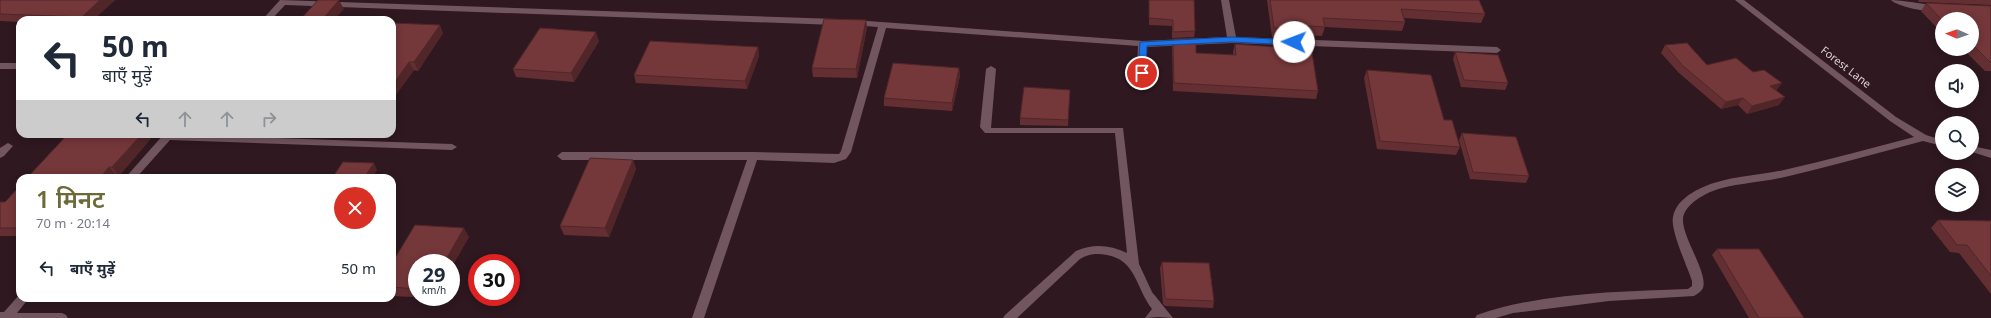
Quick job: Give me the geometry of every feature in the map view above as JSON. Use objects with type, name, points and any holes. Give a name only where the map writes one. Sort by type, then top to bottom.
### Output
[{"type":"street","points":[[1225,0],[1232,40]]},
{"type":"street","name":"Forest Lane","points":[[1739,0],[1893,119],[1923,138],[1935,141]]},
{"type":"street","points":[[1895,0],[1912,6],[1950,8]]},
{"type":"street","points":[[270,16],[284,1],[883,24],[1143,44],[1232,40],[1497,50]]},
{"type":"street","points":[[562,156],[753,156],[834,159],[844,155],[883,24]]},
{"type":"street","points":[[1141,88],[1143,44]]},
{"type":"street","points":[[0,66],[16,66]]},
{"type":"street","points":[[991,69],[985,127],[988,131],[1120,130],[1134,263]]},
{"type":"street","points":[[134,174],[166,138]]},
{"type":"street","points":[[240,138],[452,147]]},
{"type":"street","points":[[1481,318],[1514,308],[1609,297],[1690,293],[1697,288],[1698,281],[1680,232],[1678,218],[1684,204],[1694,197],[1706,190],[1729,183],[1782,174],[1923,138]]},
{"type":"street","points":[[0,154],[8,146]]},
{"type":"street","points":[[1979,151],[1991,154]]},
{"type":"street","points":[[698,318],[753,156]]},
{"type":"street","points":[[1009,318],[1076,256],[1081,253],[1102,249],[1126,256],[1134,263],[1141,275],[1154,314],[1167,318]]},
{"type":"street","points":[[6,318],[20,302]]},
{"type":"street","points":[[0,317],[62,318]]},
{"type":"building","points":[[0,0],[100,0],[83,16],[0,14]]},
{"type":"building","points":[[318,0],[339,0],[325,16],[304,16]]},
{"type":"building","points":[[1149,0],[1194,0],[1195,31],[1173,32],[1173,20],[1149,18]]},
{"type":"building","points":[[1270,0],[1479,0],[1485,14],[1401,9],[1405,22],[1323,18],[1325,27],[1308,26],[1309,30],[1274,28]]},
{"type":"building","points":[[1926,3],[1991,6],[1991,63],[1979,51],[1979,12],[1935,13]]},
{"type":"building","points":[[824,19],[866,20],[856,69],[812,68]]},
{"type":"building","points":[[396,23],[440,25],[414,62],[409,62],[396,80]]},
{"type":"building","points":[[540,28],[596,32],[571,73],[513,69]]},
{"type":"building","points":[[1196,38],[1196,53],[1236,55],[1235,44],[1276,47],[1275,38],[1310,40],[1318,91],[1174,83],[1173,39]]},
{"type":"building","points":[[650,41],[758,47],[745,81],[634,75]]},
{"type":"building","points":[[1687,43],[1707,65],[1736,58],[1753,72],[1764,70],[1782,83],[1770,86],[1785,97],[1752,106],[1743,98],[1726,102],[1683,66],[1665,45]]},
{"type":"building","points":[[1455,52],[1498,55],[1508,83],[1464,80]]},
{"type":"building","points":[[893,63],[959,68],[952,103],[884,98]]},
{"type":"building","points":[[1367,70],[1431,75],[1444,120],[1452,120],[1460,147],[1380,141]]},
{"type":"building","points":[[1024,87],[1070,90],[1068,120],[1020,118]]},
{"type":"building","points":[[1462,133],[1516,137],[1529,176],[1473,172]]},
{"type":"building","points":[[64,138],[138,138],[112,167],[109,167],[103,174],[31,174]]},
{"type":"building","points":[[590,158],[633,160],[605,228],[560,226]]},
{"type":"building","points":[[343,162],[374,163],[367,174],[335,174]]},
{"type":"building","points":[[16,190],[16,228],[0,228],[0,202],[5,202]]},
{"type":"building","points":[[1938,220],[1991,221],[1991,276],[1967,245],[1957,245]]},
{"type":"building","points":[[415,225],[464,228],[449,254],[408,254],[408,288],[396,287],[396,256]]},
{"type":"building","points":[[1717,249],[1759,249],[1804,318],[1759,318]]},
{"type":"building","points":[[1162,262],[1209,263],[1214,301],[1166,299]]},
{"type":"route","points":[[1142,73],[1143,44],[1232,40],[1294,42]]}]
